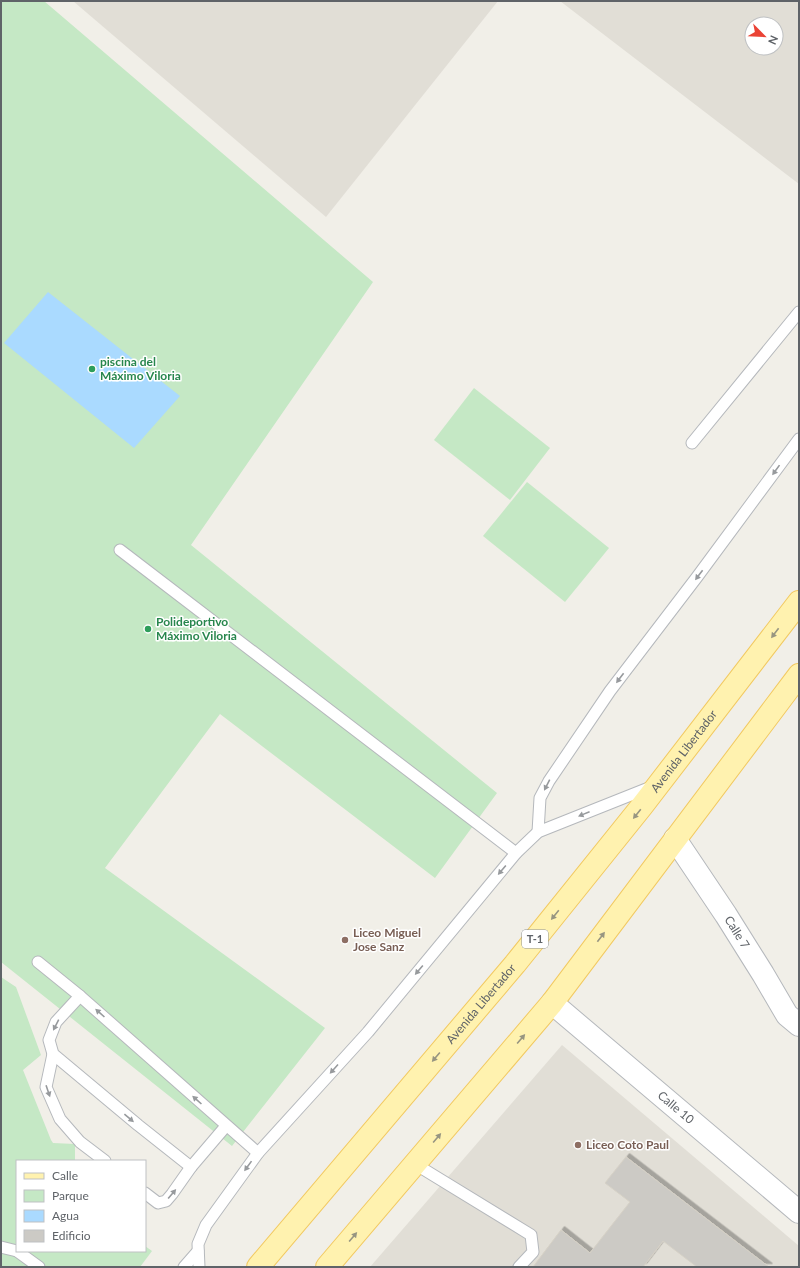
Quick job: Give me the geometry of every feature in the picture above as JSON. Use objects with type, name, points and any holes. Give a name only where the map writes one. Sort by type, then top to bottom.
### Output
[{"type":"main road","name":"Avenida Libertador","points":[[258,1267],[515,964],[659,784],[799,602]]},
{"type":"main road","points":[[327,1267],[552,1002],[799,675]]},
{"type":"street","name":"Calle 7","points":[[675,839],[726,915],[787,1016],[799,1025]]},
{"type":"street","name":"Calle 10","points":[[552,1002],[799,1212]]},
{"type":"lane","points":[[692,444],[799,312]]},
{"type":"lane","points":[[538,832],[540,798],[549,781],[610,691],[698,577],[799,439]]},
{"type":"lane","points":[[120,550],[516,853]]},
{"type":"lane","points":[[199,1267],[198,1244],[206,1225],[258,1153],[368,1032],[516,853],[538,832],[659,784]]},
{"type":"lane","points":[[38,962],[80,996],[258,1153]]},
{"type":"lane","points":[[80,996],[56,1022],[49,1040],[53,1054],[46,1087],[60,1119],[80,1142],[104,1160]]},
{"type":"lane","points":[[53,1054],[138,1126],[191,1167]]},
{"type":"lane","points":[[146,1194],[158,1203],[166,1201],[191,1167],[226,1126]]},
{"type":"lane","points":[[415,1164],[531,1235],[532,1252],[519,1267]]},
{"type":"lane","points":[[1,1247],[16,1251]]},
{"type":"lane","points":[[184,1267],[198,1250]]},
{"type":"lane","points":[[18,1252],[39,1267]]},
{"type":"shaded area","points":[[73,1],[498,1],[326,217]]},
{"type":"shaded area","points":[[560,1],[799,1],[799,184]]},
{"type":"shaded area","name":"Liceo Coto Paul","points":[[562,1045],[799,1246],[799,1267],[370,1267]]},
{"type":"green space","name":"Polideportivo Máximo Viloria","points":[[1,1],[44,1],[373,282],[191,545],[497,793],[435,878],[220,714],[105,868],[325,1028],[232,1146],[1,962]]},
{"type":"green space","points":[[474,388],[550,448],[510,500],[434,440]]},
{"type":"green space","points":[[527,482],[609,548],[565,602],[483,536]]},
{"type":"green space","points":[[1,977],[16,987],[41,1055],[23,1070],[51,1140],[53,1143],[75,1144],[75,1160],[16,1160],[16,1252],[146,1252],[146,1247],[152,1251],[140,1267],[1,1267]]},
{"type":"water","name":"piscina del Máximo Viloria","points":[[48,292],[180,396],[134,448],[4,343]]},
{"type":"building","name":"Liceo Coto Paul","points":[[626,1157],[769,1267],[697,1267],[663,1241],[643,1267],[533,1267],[561,1230],[590,1253],[630,1202],[605,1183]]},
{"type":"place","name":"piscina del Máximo Viloria","points":[[92,369]]},
{"type":"place","name":"Polideportivo Máximo Viloria","points":[[148,629]]},
{"type":"place","name":"Liceo Miguel Jose Sanz","points":[[345,940]]},
{"type":"place","name":"Liceo Coto Paul","points":[[578,1145]]}]
